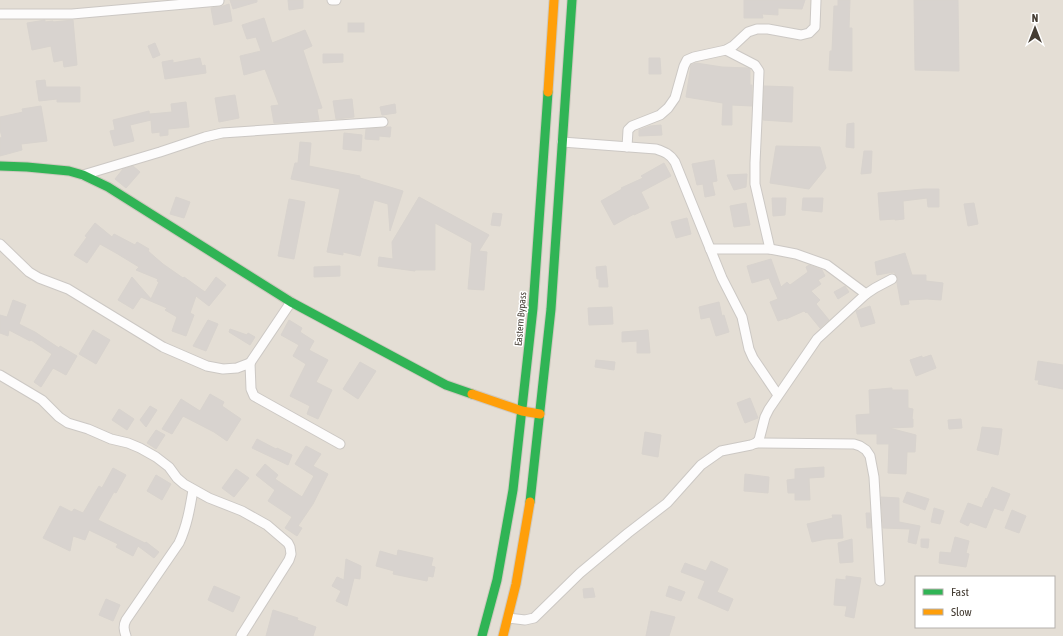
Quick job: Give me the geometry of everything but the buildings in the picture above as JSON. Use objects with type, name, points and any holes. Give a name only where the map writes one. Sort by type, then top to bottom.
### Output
[{"type":"main road","name":"Eastern Bypass","points":[[482,636],[497,580],[513,490],[522,411],[532,308],[554,0]]},
{"type":"main road","points":[[503,636],[516,584],[532,491],[551,309],[572,0]]},
{"type":"main road","points":[[0,166],[62,170],[83,175],[108,187],[291,302],[446,385],[522,411],[540,414]]},
{"type":"street","points":[[0,14],[72,14],[219,0]]},
{"type":"street","points":[[627,147],[628,130],[632,126],[660,115],[668,108],[674,98],[687,60],[726,50],[748,32],[757,29],[768,29],[801,35],[809,33],[815,26],[816,0]]},
{"type":"street","points":[[726,50],[756,65],[759,71],[755,184],[770,249]]},
{"type":"street","points":[[83,175],[222,133],[383,122]]},
{"type":"street","points":[[562,142],[656,149],[670,155],[675,162],[722,278],[742,317],[749,349],[753,358],[778,395]]},
{"type":"street","points":[[0,244],[29,272],[39,278],[68,289],[163,347],[207,366],[224,369],[237,368],[250,363],[291,302]]},
{"type":"street","points":[[710,249],[770,249],[796,254],[827,265],[866,294]]},
{"type":"street","points":[[756,443],[760,440],[765,417],[769,409],[817,339],[866,294],[892,279]]},
{"type":"street","points":[[250,363],[251,389],[254,396],[340,444]]},
{"type":"street","points":[[0,375],[42,400],[59,417],[68,422],[111,439],[128,443],[156,457],[169,467],[177,478],[193,490],[242,511],[267,525],[288,543],[291,554],[289,560],[241,636]]},
{"type":"street","points":[[508,618],[525,620],[534,618],[580,573],[666,503],[702,465],[721,451],[756,443],[854,444],[866,450],[870,456],[874,477],[880,581]]},
{"type":"street","points":[[126,636],[124,625],[126,620],[179,543],[186,525],[193,490]]},
{"type":"shaded area","points":[[0,0],[1063,0],[1063,636],[0,636]]},
{"type":"traffic: fast","points":[[530,502],[551,309],[572,0]]},
{"type":"traffic: fast","points":[[482,636],[497,580],[513,490],[533,308],[548,92]]},
{"type":"traffic: fast","points":[[0,166],[69,171],[83,175],[108,187],[291,302],[446,385],[472,394]]},
{"type":"traffic: slow","points":[[548,92],[554,0]]},
{"type":"traffic: slow","points":[[472,394],[522,411],[540,414]]},
{"type":"traffic: slow","points":[[503,636],[516,584],[530,502]]}]
